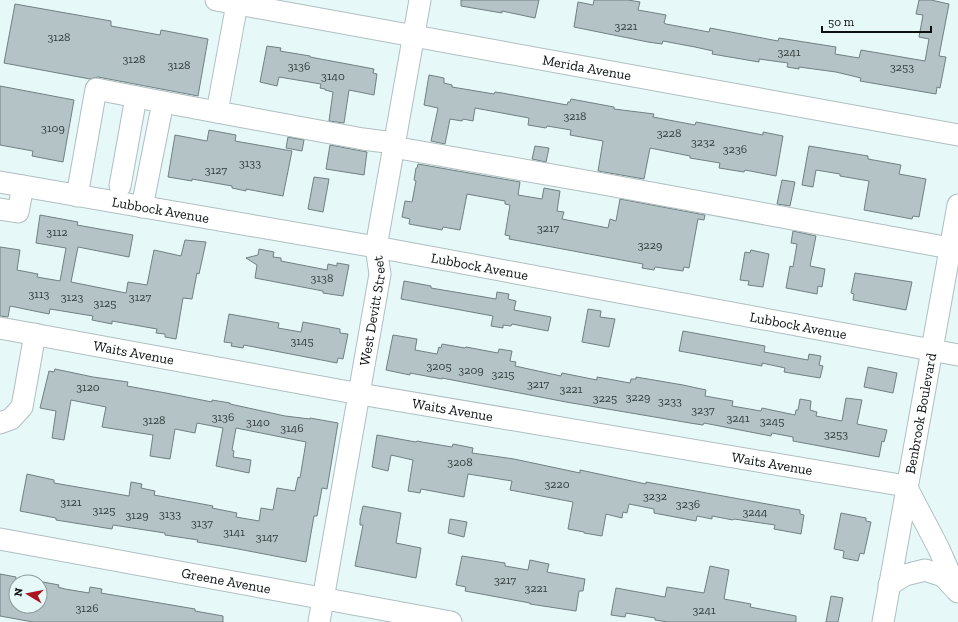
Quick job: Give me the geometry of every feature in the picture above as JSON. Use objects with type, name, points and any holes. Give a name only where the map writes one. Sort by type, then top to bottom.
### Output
[{"type":"street","name":"Merida Avenue","points":[[216,0],[958,135]]},
{"type":"street","name":"West Devitt Street","points":[[319,622],[380,274],[376,247],[420,0]]},
{"type":"street","points":[[218,112],[237,4]]},
{"type":"street","points":[[77,196],[96,89],[950,248]]},
{"type":"street","points":[[120,186],[136,97]]},
{"type":"street","points":[[142,207],[163,102]]},
{"type":"street","name":"Lubbock Avenue","points":[[0,182],[376,247],[958,355]]},
{"type":"street","points":[[0,209],[18,212],[23,186]]},
{"type":"street","name":"Benbrook Boulevard","points":[[883,622],[906,486],[958,205]]},
{"type":"street","name":"Waits Avenue","points":[[0,328],[360,394],[906,486]]},
{"type":"street","points":[[0,423],[11,419],[22,407],[35,334]]},
{"type":"street","points":[[906,486],[938,548],[958,593]]},
{"type":"street","name":"Greene Avenue","points":[[0,539],[452,622]]},
{"type":"street","points":[[889,585],[905,575],[925,570],[943,576],[958,593]]},
{"type":"building","points":[[461,0],[539,0],[535,18],[502,11],[502,13],[461,6]]},
{"type":"building","points":[[594,0],[628,0],[640,2],[638,10],[666,15],[664,23],[666,24],[709,32],[710,28],[778,41],[779,38],[836,47],[835,54],[859,58],[861,50],[925,61],[929,39],[919,37],[923,15],[916,14],[919,0],[931,0],[949,4],[939,56],[946,57],[940,88],[937,87],[936,94],[860,81],[861,78],[836,72],[799,67],[799,69],[787,67],[788,63],[759,59],[759,62],[712,54],[713,51],[695,47],[663,41],[662,44],[648,42],[574,27],[578,2],[593,5]]},
{"type":"building","points":[[15,4],[111,21],[111,26],[160,35],[161,30],[208,39],[198,96],[98,77],[90,79],[4,63]]},
{"type":"building","points":[[267,46],[281,48],[280,51],[374,69],[373,73],[377,74],[374,95],[349,90],[344,123],[329,121],[333,92],[320,88],[321,84],[279,77],[277,86],[260,82]]},
{"type":"building","points":[[429,75],[444,78],[444,83],[452,85],[452,87],[494,94],[495,92],[502,93],[567,105],[571,99],[614,107],[614,109],[654,114],[653,117],[695,125],[696,122],[763,135],[763,132],[783,136],[776,176],[745,170],[744,172],[719,168],[720,163],[690,158],[690,156],[650,148],[644,179],[598,171],[603,141],[570,135],[571,130],[547,126],[546,128],[528,125],[529,118],[475,108],[473,121],[450,119],[445,144],[431,141],[438,108],[424,105]]},
{"type":"building","points":[[0,86],[74,100],[63,162],[32,156],[33,151],[0,145]]},
{"type":"building","points":[[209,130],[236,135],[235,141],[292,151],[283,196],[246,189],[246,191],[232,188],[232,186],[192,179],[192,181],[168,177],[175,135],[207,141]]},
{"type":"building","points":[[288,137],[304,140],[302,151],[286,148]]},
{"type":"building","points":[[330,145],[367,152],[364,175],[326,169]]},
{"type":"building","points":[[535,146],[549,148],[546,162],[532,159]]},
{"type":"building","points":[[809,146],[868,156],[868,159],[901,165],[899,174],[926,179],[919,217],[913,216],[912,219],[864,210],[869,181],[816,170],[813,187],[802,185]]},
{"type":"building","points":[[418,164],[520,182],[518,195],[542,199],[544,188],[560,191],[557,211],[564,212],[562,219],[608,228],[610,219],[616,221],[620,199],[705,215],[704,220],[698,219],[689,268],[684,267],[683,271],[655,267],[654,270],[642,268],[643,264],[509,239],[510,236],[505,235],[510,205],[505,204],[505,201],[467,194],[460,230],[443,227],[442,230],[409,224],[410,219],[402,217],[405,201],[412,202],[416,181],[414,180]]},
{"type":"building","points":[[314,177],[329,179],[323,212],[308,209]]},
{"type":"building","points":[[782,180],[795,182],[790,206],[777,204]]},
{"type":"building","points":[[40,215],[78,222],[77,225],[133,235],[129,257],[78,247],[71,282],[126,293],[128,282],[147,285],[154,250],[181,256],[185,240],[206,242],[199,274],[197,273],[192,299],[183,298],[176,339],[165,337],[165,334],[156,333],[157,329],[112,321],[112,324],[92,320],[93,316],[50,309],[49,314],[10,306],[8,317],[0,316],[0,247],[20,250],[17,270],[38,274],[37,277],[60,281],[66,248],[36,243]]},
{"type":"building","points":[[793,231],[816,236],[810,266],[825,269],[822,287],[818,286],[817,294],[786,288],[790,266],[793,267],[797,244],[791,243]]},
{"type":"building","points":[[259,249],[274,252],[273,257],[281,258],[281,261],[327,270],[328,264],[337,266],[337,263],[349,265],[343,296],[255,278],[257,265],[246,258],[258,255]]},
{"type":"building","points":[[751,250],[769,254],[763,287],[748,285],[749,281],[740,280],[745,252],[750,253]]},
{"type":"building","points":[[855,273],[912,282],[906,310],[853,300],[854,294],[851,293]]},
{"type":"building","points":[[404,281],[431,286],[431,288],[496,299],[497,292],[509,294],[508,299],[516,301],[514,310],[551,317],[548,331],[512,324],[511,326],[503,325],[503,328],[491,326],[493,316],[401,299]]},
{"type":"building","points":[[588,309],[601,311],[600,317],[615,319],[609,347],[582,342]]},
{"type":"building","points":[[229,314],[279,323],[278,328],[301,332],[303,322],[340,329],[340,333],[348,334],[343,359],[338,358],[337,363],[244,345],[243,348],[231,346],[232,343],[224,342]]},
{"type":"building","points":[[683,331],[765,346],[764,352],[808,360],[809,354],[821,356],[819,365],[823,366],[820,378],[784,372],[785,368],[762,363],[762,366],[679,351]]},
{"type":"building","points":[[393,335],[417,339],[415,350],[437,354],[439,347],[441,348],[442,344],[498,353],[499,349],[512,351],[510,361],[516,362],[515,366],[561,376],[562,373],[597,380],[597,377],[630,383],[631,379],[636,379],[636,377],[683,385],[706,390],[705,396],[733,401],[732,406],[761,411],[762,408],[795,415],[796,410],[798,410],[800,399],[811,401],[810,410],[817,412],[816,416],[842,421],[846,398],[862,400],[857,424],[887,430],[884,442],[882,441],[879,457],[793,441],[793,437],[772,433],[771,436],[704,423],[703,425],[566,402],[442,378],[410,373],[410,375],[386,370]]},
{"type":"building","points":[[868,367],[897,373],[893,393],[864,387]]},
{"type":"building","points":[[55,369],[93,377],[128,382],[127,386],[212,402],[212,400],[230,403],[285,416],[310,418],[338,423],[327,489],[322,488],[317,516],[314,516],[306,562],[197,542],[198,540],[165,535],[165,533],[113,525],[112,529],[56,520],[56,518],[20,511],[27,474],[54,480],[54,483],[129,496],[131,482],[142,484],[141,488],[155,491],[154,495],[213,506],[212,508],[237,513],[236,517],[259,521],[261,508],[273,510],[277,488],[295,491],[298,477],[300,478],[306,442],[236,428],[232,450],[234,451],[233,457],[251,460],[249,473],[216,466],[223,428],[197,423],[195,433],[175,429],[170,459],[150,456],[153,435],[102,427],[106,407],[71,400],[64,440],[52,438],[56,411],[40,408],[49,371],[54,372]]},
{"type":"building","points":[[377,435],[452,447],[453,444],[473,448],[472,453],[514,459],[580,473],[580,470],[646,484],[646,482],[800,510],[800,514],[804,515],[801,534],[774,529],[775,525],[712,516],[712,519],[697,516],[696,521],[654,513],[654,509],[629,504],[627,513],[623,512],[622,518],[606,514],[602,536],[584,533],[568,529],[573,502],[510,490],[512,481],[468,474],[464,497],[421,489],[420,493],[408,491],[413,460],[391,455],[388,471],[372,467]]},
{"type":"building","points":[[363,506],[401,513],[396,543],[421,548],[416,578],[355,566],[363,525],[360,525],[360,519]]},
{"type":"building","points":[[841,513],[866,518],[866,521],[871,522],[864,554],[860,553],[858,561],[843,558],[844,551],[834,549]]},
{"type":"building","points":[[450,519],[467,522],[464,537],[448,533]]},
{"type":"building","points":[[462,556],[505,563],[505,566],[528,570],[530,560],[549,564],[547,572],[585,579],[583,591],[579,591],[576,611],[530,604],[465,591],[466,587],[456,585]]},
{"type":"building","points":[[710,566],[729,570],[724,599],[751,604],[750,607],[796,616],[796,622],[668,622],[626,613],[625,617],[611,615],[616,588],[665,597],[667,587],[704,593]]},
{"type":"building","points":[[0,574],[8,576],[8,614],[48,614],[48,583],[59,585],[58,587],[65,589],[89,593],[90,587],[102,589],[101,593],[195,609],[195,611],[223,616],[223,622],[33,622],[0,616]]},
{"type":"building","points":[[831,596],[843,598],[838,622],[826,622]]}]
